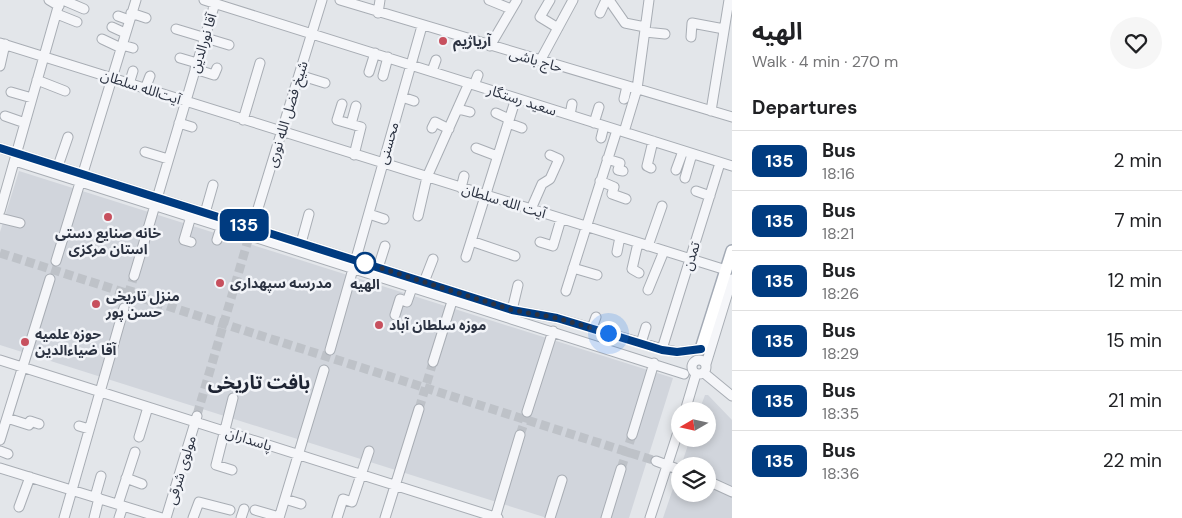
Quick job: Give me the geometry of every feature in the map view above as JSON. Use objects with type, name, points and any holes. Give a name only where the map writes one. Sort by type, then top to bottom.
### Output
[{"type":"main road","points":[[698,355],[729,275],[732,251]]},
{"type":"street","points":[[49,0],[60,5],[84,9]]},
{"type":"street","points":[[56,261],[136,0]]},
{"type":"street","name":"سعید رستگار","points":[[204,0],[732,166]]},
{"type":"street","name":"شیخ فضل الله نوری","points":[[252,228],[322,0]]},
{"type":"street","name":"حاج باشی","points":[[340,0],[378,13],[732,117]]},
{"type":"street","points":[[378,13],[380,0]]},
{"type":"street","points":[[489,0],[511,9]]},
{"type":"street","points":[[490,46],[516,0]]},
{"type":"street","points":[[550,0],[540,17],[558,28]]},
{"type":"street","points":[[540,61],[573,0]]},
{"type":"street","points":[[600,13],[607,0],[625,23],[665,34]]},
{"type":"street","points":[[566,291],[607,159],[637,89],[649,0]]},
{"type":"street","points":[[712,111],[727,23],[729,0]]},
{"type":"street","name":"آقا نورالدین","points":[[134,276],[215,3]]},
{"type":"street","points":[[60,5],[76,22]]},
{"type":"street","points":[[0,211],[3,191],[16,157],[60,5]]},
{"type":"street","points":[[118,16],[146,18]]},
{"type":"street","points":[[691,37],[692,23],[727,23]]},
{"type":"street","name":"محسنی","points":[[330,350],[382,163],[393,111],[402,97],[422,26]]},
{"type":"street","points":[[112,27],[125,33]]},
{"type":"street","points":[[176,29],[229,45]]},
{"type":"street","points":[[102,40],[133,48]]},
{"type":"street","points":[[0,66],[2,43]]},
{"type":"street","name":"آیت‌الله سلطان","points":[[2,43],[281,132]]},
{"type":"street","points":[[369,72],[375,53]]},
{"type":"street","points":[[383,76],[388,57]]},
{"type":"street","points":[[180,58],[214,75],[216,68]]},
{"type":"street","points":[[432,71],[436,60]]},
{"type":"street","points":[[244,120],[260,63]]},
{"type":"street","points":[[129,84],[133,71]]},
{"type":"street","points":[[299,75],[325,83]]},
{"type":"street","points":[[418,216],[427,177],[458,109],[478,75]]},
{"type":"street","points":[[145,89],[150,76]]},
{"type":"street","points":[[37,80],[65,91]]},
{"type":"street","points":[[624,99],[627,86]]},
{"type":"street","points":[[11,92],[32,98]]},
{"type":"street","points":[[402,97],[414,101]]},
{"type":"street","points":[[466,257],[516,98]]},
{"type":"street","points":[[342,104],[337,120],[361,127],[354,154]]},
{"type":"street","points":[[570,115],[572,104]]},
{"type":"street","points":[[351,124],[356,106]]},
{"type":"street","points":[[594,123],[599,107]]},
{"type":"street","points":[[458,109],[470,112]]},
{"type":"street","points":[[496,113],[522,128]]},
{"type":"street","points":[[5,116],[25,123]]},
{"type":"street","points":[[432,128],[435,122],[448,129]]},
{"type":"street","points":[[179,123],[192,127]]},
{"type":"street","points":[[601,138],[604,126]]},
{"type":"street","name":"آیت الله سلطان","points":[[281,132],[690,259],[729,275]]},
{"type":"street","points":[[58,166],[68,137]]},
{"type":"street","points":[[651,168],[647,166],[653,141]]},
{"type":"street","points":[[670,145],[676,170]]},
{"type":"street","points":[[0,148],[16,157],[58,166],[81,178]]},
{"type":"street","points":[[476,148],[497,156]]},
{"type":"street","points":[[0,152],[417,283]]},
{"type":"street","points":[[145,152],[168,159]]},
{"type":"street","points":[[685,178],[692,154]]},
{"type":"street","points":[[531,209],[542,184],[550,179],[559,159],[550,155]]},
{"type":"street","points":[[607,159],[620,163],[618,170],[623,171]]},
{"type":"street","name":"تمدن","points":[[662,350],[720,163]]},
{"type":"street","points":[[461,188],[464,176]]},
{"type":"street","points":[[600,181],[614,187],[612,194],[626,199]]},
{"type":"street","points":[[205,213],[213,185]]},
{"type":"street","points":[[696,191],[710,196]]},
{"type":"street","points":[[648,246],[662,206]]},
{"type":"street","points":[[192,213],[205,213],[223,222],[252,228],[301,244],[355,265],[378,268],[553,331],[684,374]]},
{"type":"street","points":[[190,242],[184,240],[192,213]]},
{"type":"street","points":[[301,244],[309,214]]},
{"type":"street","points":[[368,214],[384,219]]},
{"type":"street","points":[[0,218],[20,224]]},
{"type":"street","points":[[540,242],[553,246],[561,219]]},
{"type":"street","points":[[217,240],[223,222]]},
{"type":"street","points":[[617,252],[620,237]]},
{"type":"street","points":[[471,241],[516,256]]},
{"type":"street","points":[[638,243],[632,269],[639,273]]},
{"type":"street","points":[[378,268],[385,246]]},
{"type":"street","points":[[648,290],[664,251]]},
{"type":"street","points":[[395,315],[400,299],[408,302],[417,283],[433,259]]},
{"type":"street","points":[[573,268],[597,275]]},
{"type":"street","points":[[689,402],[702,370],[729,275]]},
{"type":"street","points":[[0,440],[50,279]]},
{"type":"street","points":[[512,310],[518,285]]},
{"type":"street","points":[[454,296],[512,310],[557,318],[662,350],[698,355],[702,360],[702,370]]},
{"type":"street","points":[[433,362],[454,296]]},
{"type":"street","points":[[64,518],[124,308]]},
{"type":"street","points":[[592,328],[596,317]]},
{"type":"street","points":[[641,343],[646,327]]},
{"type":"street","points":[[528,412],[553,331]]},
{"type":"street","points":[[698,355],[692,366],[702,370],[732,396]]},
{"type":"street","name":"پاسداران","points":[[0,360],[148,407],[196,419],[226,432],[496,518]]},
{"type":"street","points":[[632,435],[654,364]]},
{"type":"street","points":[[255,510],[279,518],[324,370]]},
{"type":"street","points":[[232,470],[216,465],[226,432],[233,398]]},
{"type":"street","points":[[139,437],[148,407]]},
{"type":"street","points":[[385,518],[419,409]]},
{"type":"street","points":[[7,418],[29,425],[30,421],[39,424]]},
{"type":"street","name":"مولوی شرقی","points":[[166,518],[196,419]]},
{"type":"street","points":[[78,426],[90,429]]},
{"type":"street","points":[[496,518],[520,435]]},
{"type":"street","points":[[650,518],[673,448]]},
{"type":"street","points":[[337,518],[343,499],[352,502],[369,451]]},
{"type":"street","points":[[119,518],[126,478],[135,452]]},
{"type":"street","points":[[656,461],[671,466]]},
{"type":"street","points":[[0,468],[30,477],[56,490],[72,490],[162,518]]},
{"type":"street","points":[[606,518],[621,469]]},
{"type":"street","points":[[94,518],[101,476]]},
{"type":"street","points":[[20,506],[30,477]]},
{"type":"street","points":[[126,478],[142,484]]},
{"type":"street","points":[[550,518],[562,480]]},
{"type":"street","points":[[716,485],[732,492]]},
{"type":"street","points":[[285,499],[301,504]]},
{"type":"street","points":[[193,518],[199,502],[230,510]]},
{"type":"street","points":[[241,518],[244,509]]},
{"type":"shaded area","points":[[19,171],[673,378],[629,518],[547,518],[0,345],[0,232]]},
{"type":"shaded area","points":[[705,395],[708,395],[715,402],[702,402]]},
{"type":"shaded area","points":[[716,403],[732,420],[732,518],[663,518],[671,494],[671,502],[716,502],[716,457],[684,457],[687,448],[716,448]]},
{"type":"tunnel","points":[[197,415],[251,230]]},
{"type":"tunnel","points":[[0,253],[656,461]]},
{"type":"tunnel","points":[[124,308],[134,276]]},
{"type":"tunnel","points":[[419,409],[433,362]]},
{"type":"tunnel","points":[[520,435],[527,414]]},
{"type":"tunnel","points":[[621,469],[632,435]]},
{"type":"bus line","name":"135","points":[[0,148],[512,310],[557,318],[662,350],[677,352],[701,349]]},
{"type":"place","name":"آریاژیم","points":[[443,41]]},
{"type":"place","name":"خانه صنایع دستی استان مرکزی","points":[[108,217]]},
{"type":"place","name":"الهیه","points":[[365,263]]},
{"type":"place","name":"مدرسه سپهداری","points":[[220,283]]},
{"type":"place","name":"منزل تاریخی حسن پور","points":[[96,304]]},
{"type":"place","name":"موزه سلطان آباد","points":[[379,325]]},
{"type":"place","name":"حوزه علمیه آقا ضیاءالدین","points":[[25,342]]},
{"type":"district","name":"بافت تاریخی","points":[[259,382]]},
{"type":"route","points":[[365,263],[512,310],[557,318],[608,333]]}]
